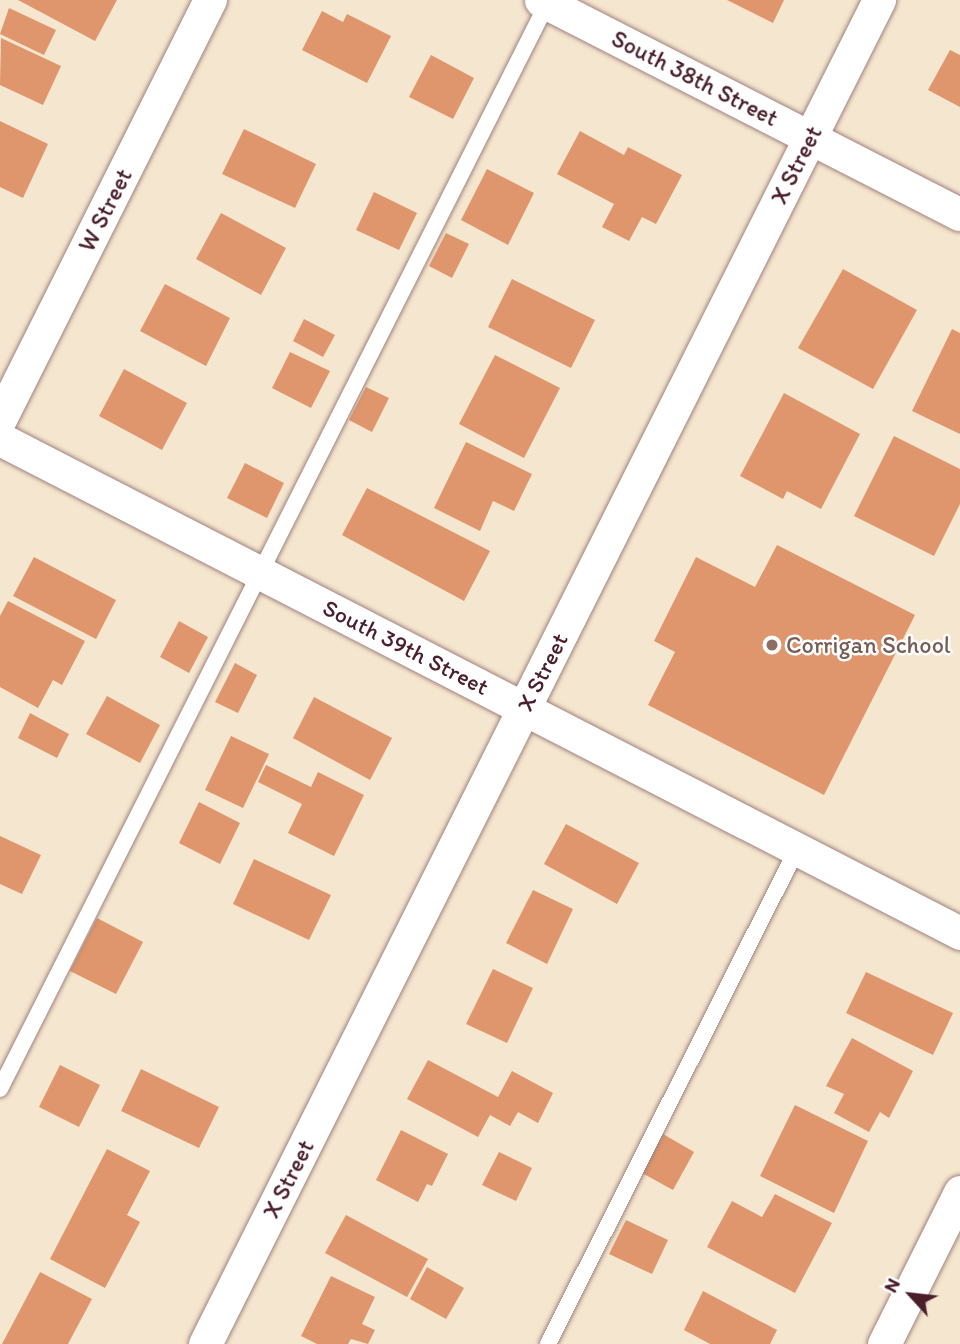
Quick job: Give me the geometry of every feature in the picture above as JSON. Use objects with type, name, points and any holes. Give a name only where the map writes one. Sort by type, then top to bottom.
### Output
[{"type":"street","name":"W Street","points":[[0,419],[210,0]]},
{"type":"street","name":"X Street","points":[[205,1344],[879,0]]},
{"type":"street","name":"South 38th Street","points":[[546,1],[960,214]]},
{"type":"street","name":"South 39th Street","points":[[0,439],[960,933]]},
{"type":"street","points":[[884,1344],[960,1192]]},
{"type":"lane","points":[[0,1089],[546,1]]},
{"type":"lane","points":[[548,1344],[797,849]]},
{"type":"building","points":[[18,0],[117,0],[95,41]]},
{"type":"building","points":[[727,0],[784,0],[773,23]]},
{"type":"building","points":[[9,8],[56,30],[44,55],[0,34]]},
{"type":"building","points":[[322,11],[343,22],[347,14],[391,36],[367,83],[302,50]]},
{"type":"building","points":[[1,38],[61,66],[43,105],[0,85]]},
{"type":"building","points":[[950,50],[960,55],[960,107],[928,90]]},
{"type":"building","points":[[431,55],[474,78],[453,119],[409,97]]},
{"type":"building","points":[[0,121],[48,144],[23,198],[0,187]]},
{"type":"building","points":[[244,129],[316,164],[295,208],[222,174]]},
{"type":"building","points":[[580,131],[624,155],[628,147],[682,175],[656,224],[642,217],[629,241],[602,227],[614,204],[557,174]]},
{"type":"building","points":[[487,169],[534,193],[508,245],[461,220]]},
{"type":"building","points":[[374,192],[417,213],[399,250],[356,230]]},
{"type":"building","points":[[221,213],[286,248],[261,295],[196,259]]},
{"type":"building","points":[[446,233],[469,244],[452,278],[429,266]]},
{"type":"building","points":[[843,269],[917,310],[873,389],[798,348]]},
{"type":"building","points":[[512,279],[595,320],[571,368],[488,327]]},
{"type":"building","points":[[165,284],[230,318],[206,366],[140,331]]},
{"type":"building","points":[[304,319],[335,335],[323,357],[293,341]]},
{"type":"building","points":[[952,329],[960,333],[960,434],[912,411]]},
{"type":"building","points":[[290,352],[330,371],[311,408],[272,388]]},
{"type":"building","points":[[495,355],[560,388],[524,458],[459,424]]},
{"type":"building","points":[[124,369],[187,403],[162,450],[99,416]]},
{"type":"building","points":[[366,387],[389,398],[372,432],[349,420]]},
{"type":"building","points":[[784,393],[860,434],[821,509],[787,491],[783,499],[740,476]]},
{"type":"building","points":[[894,436],[960,469],[960,504],[934,556],[854,516]]},
{"type":"building","points":[[466,442],[532,474],[514,511],[493,501],[480,531],[434,508]]},
{"type":"building","points":[[245,463],[284,483],[267,518],[227,498]]},
{"type":"building","points":[[367,488],[490,551],[464,601],[342,535]]},
{"type":"building","points":[[777,545],[915,615],[824,795],[648,705],[675,652],[654,641],[696,557],[755,587]]},
{"type":"building","points":[[34,557],[116,600],[96,639],[13,596]]},
{"type":"building","points":[[8,601],[85,641],[62,685],[53,680],[38,708],[0,687],[0,616]]},
{"type":"building","points":[[179,621],[208,637],[189,673],[160,657]]},
{"type":"building","points":[[235,663],[257,675],[238,713],[215,702]]},
{"type":"building","points":[[107,696],[160,725],[140,763],[86,734]]},
{"type":"building","points":[[314,697],[392,738],[370,780],[293,738]]},
{"type":"building","points":[[30,713],[69,734],[57,758],[18,738]]},
{"type":"building","points":[[231,736],[269,754],[243,808],[205,790]]},
{"type":"building","points":[[266,765],[311,787],[318,772],[364,795],[334,856],[288,833],[302,804],[258,782]]},
{"type":"building","points":[[199,802],[240,823],[220,864],[179,843]]},
{"type":"building","points":[[566,824],[639,863],[617,904],[544,864]]},
{"type":"building","points":[[0,836],[41,855],[22,894],[0,884]]},
{"type":"building","points":[[254,859],[331,895],[309,940],[233,904]]},
{"type":"building","points":[[533,890],[573,909],[547,964],[506,943]]},
{"type":"building","points":[[97,918],[143,942],[116,994],[70,971]]},
{"type":"building","points":[[493,969],[533,988],[507,1043],[466,1024]]},
{"type":"building","points":[[866,972],[953,1013],[933,1055],[846,1013]]},
{"type":"building","points":[[852,1038],[913,1071],[889,1118],[880,1112],[869,1132],[834,1113],[844,1094],[826,1086]]},
{"type":"building","points":[[428,1060],[498,1097],[512,1071],[553,1093],[538,1123],[518,1112],[510,1126],[490,1115],[478,1137],[407,1099]]},
{"type":"building","points":[[60,1065],[100,1085],[79,1127],[39,1107]]},
{"type":"building","points":[[141,1069],[219,1107],[199,1148],[121,1111]]},
{"type":"building","points":[[795,1105],[868,1141],[834,1213],[760,1176]]},
{"type":"building","points":[[401,1130],[448,1154],[432,1186],[427,1184],[418,1202],[376,1180]]},
{"type":"building","points":[[663,1134],[694,1152],[673,1190],[642,1173]]},
{"type":"building","points":[[107,1149],[150,1171],[127,1215],[140,1222],[105,1288],[50,1259]]},
{"type":"building","points":[[499,1152],[532,1168],[516,1201],[482,1185]]},
{"type":"building","points":[[775,1194],[832,1223],[795,1293],[707,1247],[732,1201],[762,1217]]},
{"type":"building","points":[[346,1215],[428,1259],[407,1297],[325,1253]]},
{"type":"building","points":[[626,1220],[668,1240],[652,1274],[609,1254]]},
{"type":"building","points":[[427,1267],[464,1288],[446,1319],[410,1299]]},
{"type":"building","points":[[40,1272],[92,1299],[68,1344],[2,1344]]},
{"type":"building","points":[[331,1276],[375,1297],[362,1324],[375,1330],[368,1344],[351,1339],[348,1344],[317,1344],[301,1336]]},
{"type":"building","points":[[703,1291],[777,1330],[770,1344],[710,1344],[684,1330]]},
{"type":"place","name":"Corrigan School","points":[[772,645]]}]
